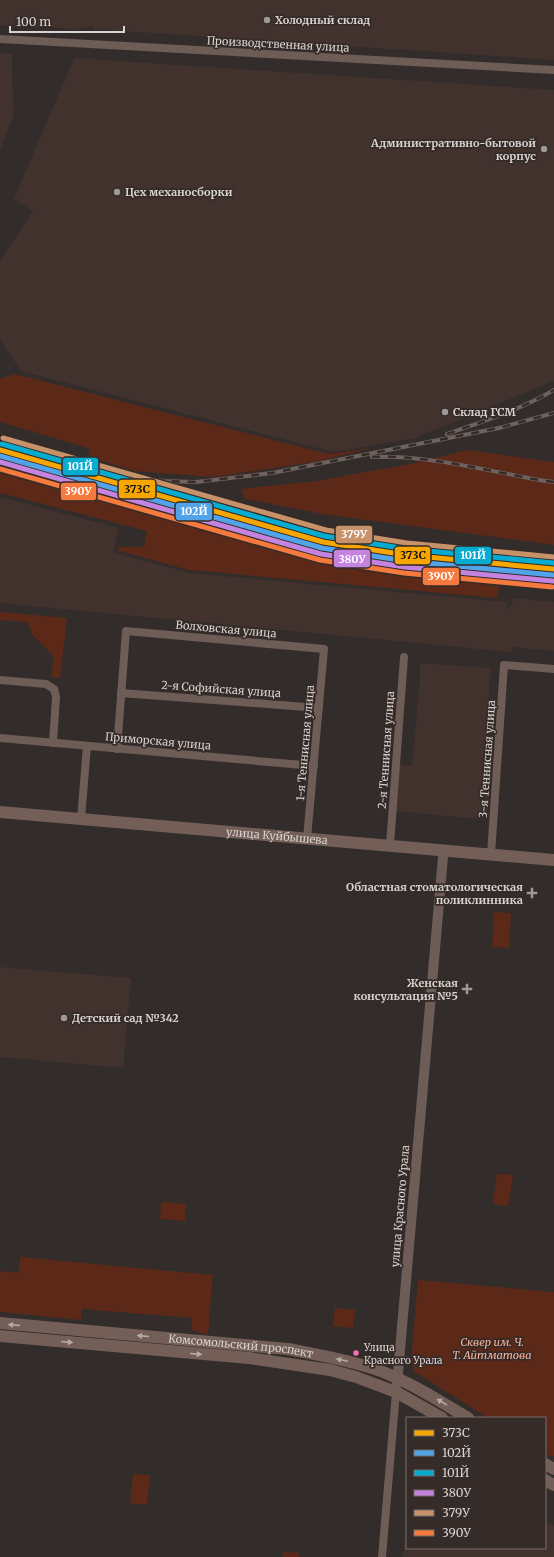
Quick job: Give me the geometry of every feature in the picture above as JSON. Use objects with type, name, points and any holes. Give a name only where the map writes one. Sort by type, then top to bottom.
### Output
[{"type":"main road","name":"улица Куйбышева","points":[[0,812],[81,822],[307,842],[443,853],[491,854],[554,860]]},
{"type":"main road","name":"улица Куйбышева","points":[[0,819],[81,822]]},
{"type":"main road","name":"улица Куйбышева","points":[[307,842],[390,846],[554,867]]},
{"type":"main road","name":"Комсомольский проспект","points":[[0,1323],[288,1349],[350,1362],[379,1370],[416,1387],[466,1417]]},
{"type":"main road","name":"Комсомольский проспект","points":[[0,1336],[249,1358],[330,1370],[356,1377],[396,1392],[440,1417]]},
{"type":"street","name":"Производственная улица","points":[[0,39],[554,70]]},
{"type":"street","name":"Волховская улица","points":[[121,693],[126,631],[324,649]]},
{"type":"street","name":"1-я Теннисная улица","points":[[307,842],[324,649]]},
{"type":"street","name":"2-я Теннисная улица","points":[[390,846],[404,657]]},
{"type":"street","name":"3-я Теннисная улица","points":[[491,854],[496,799],[504,665],[554,669]]},
{"type":"street","points":[[0,680],[46,684],[54,689],[56,697],[54,743]]},
{"type":"street","name":"2-я Софийская улица","points":[[121,693],[319,708]]},
{"type":"street","points":[[117,748],[121,693]]},
{"type":"street","name":"Приморская улица","points":[[0,738],[314,766]]},
{"type":"street","points":[[81,822],[87,746]]},
{"type":"street","name":"улица Красного Урала","points":[[382,1557],[443,853]]},
{"type":"shaded area","points":[[0,0],[554,0],[554,60],[94,29],[93,26],[79,29],[1,25],[0,27]]},
{"type":"shaded area","points":[[0,53],[12,54],[13,116],[0,151]]},
{"type":"shaded area","points":[[74,58],[554,90],[554,381],[415,438],[333,452],[21,371],[0,340],[0,261],[33,211],[14,199]]},
{"type":"shaded area","points":[[0,497],[119,528],[113,552],[189,573],[507,602],[506,610],[512,605],[513,598],[554,602],[554,651],[512,647],[511,652],[0,603]]},
{"type":"shaded area","points":[[420,663],[491,668],[482,772],[490,773],[487,820],[396,811],[400,765],[412,766],[420,679]]},
{"type":"shaded area","name":"Детский сад №342","points":[[0,967],[131,978],[123,1068],[0,1057]]},
{"type":"shaded area","points":[[406,1520],[406,1549],[546,1549],[546,1522],[554,1526],[554,1557],[403,1557]]},
{"type":"green space","points":[[15,374],[329,454],[372,448],[320,461],[214,477],[133,471],[90,457],[88,448],[0,422],[0,379]]},
{"type":"green space","points":[[467,450],[554,462],[554,545],[322,514],[246,499],[240,489],[316,481],[410,464]]},
{"type":"green space","points":[[0,468],[317,556],[500,581],[497,598],[189,570],[117,550],[119,547],[144,547],[147,531],[0,493]]},
{"type":"green space","points":[[0,612],[67,618],[60,678],[51,677],[54,657],[32,634],[28,622],[0,620]]},
{"type":"green space","points":[[494,912],[511,913],[509,948],[492,947]]},
{"type":"green space","points":[[497,1175],[512,1175],[513,1177],[508,1206],[495,1204],[493,1202]]},
{"type":"green space","points":[[161,1202],[186,1204],[185,1221],[160,1219]]},
{"type":"green space","points":[[20,1257],[213,1275],[208,1334],[199,1333],[191,1329],[192,1318],[82,1309],[81,1320],[0,1312],[0,1271],[19,1273]]},
{"type":"green space","name":"Сквер им. Ч. Т. Айтматова","points":[[418,1280],[554,1292],[554,1456],[549,1456],[546,1454],[546,1417],[486,1417],[415,1372],[411,1361]]},
{"type":"green space","points":[[335,1308],[355,1310],[353,1328],[333,1326]]},
{"type":"green space","points":[[133,1474],[150,1475],[147,1505],[130,1503]]},
{"type":"green space","points":[[284,1552],[299,1553],[299,1557],[283,1557]]},
{"type":"railway","points":[[447,434],[515,409],[554,390]]},
{"type":"railway","points":[[0,445],[73,466],[118,476],[165,481],[196,482],[272,473],[499,428],[554,413]]},
{"type":"railway","points":[[372,457],[414,458],[554,482]]},
{"type":"transit line","name":"379У","points":[[3,438],[326,530],[407,543],[554,557]]},
{"type":"transit line","name":"101Й","points":[[2,444],[324,536],[407,549],[554,563]]},
{"type":"transit line","name":"373C","points":[[0,450],[323,542],[406,555],[554,569]]},
{"type":"transit line","name":"102Й","points":[[0,456],[322,548],[405,561],[553,575]]},
{"type":"transit line","name":"380У","points":[[0,462],[321,554],[405,567],[553,581]]},
{"type":"transit line","name":"390У","points":[[0,469],[320,560],[404,573],[552,587]]},
{"type":"place","name":"Холодный склад","points":[[267,20]]},
{"type":"place","name":"Административно-бытовой корпус","points":[[544,149]]},
{"type":"place","name":"Цех механосборки","points":[[117,192]]},
{"type":"place","name":"Склад ГСМ","points":[[445,412]]},
{"type":"place","name":"Областная стоматологическая поликлинника","points":[[532,893]]},
{"type":"place","name":"Женская консультация №5","points":[[467,989]]},
{"type":"place","name":"Детский сад №342","points":[[64,1018]]},
{"type":"place","name":"Улица Красного Урала","points":[[356,1353]]}]
